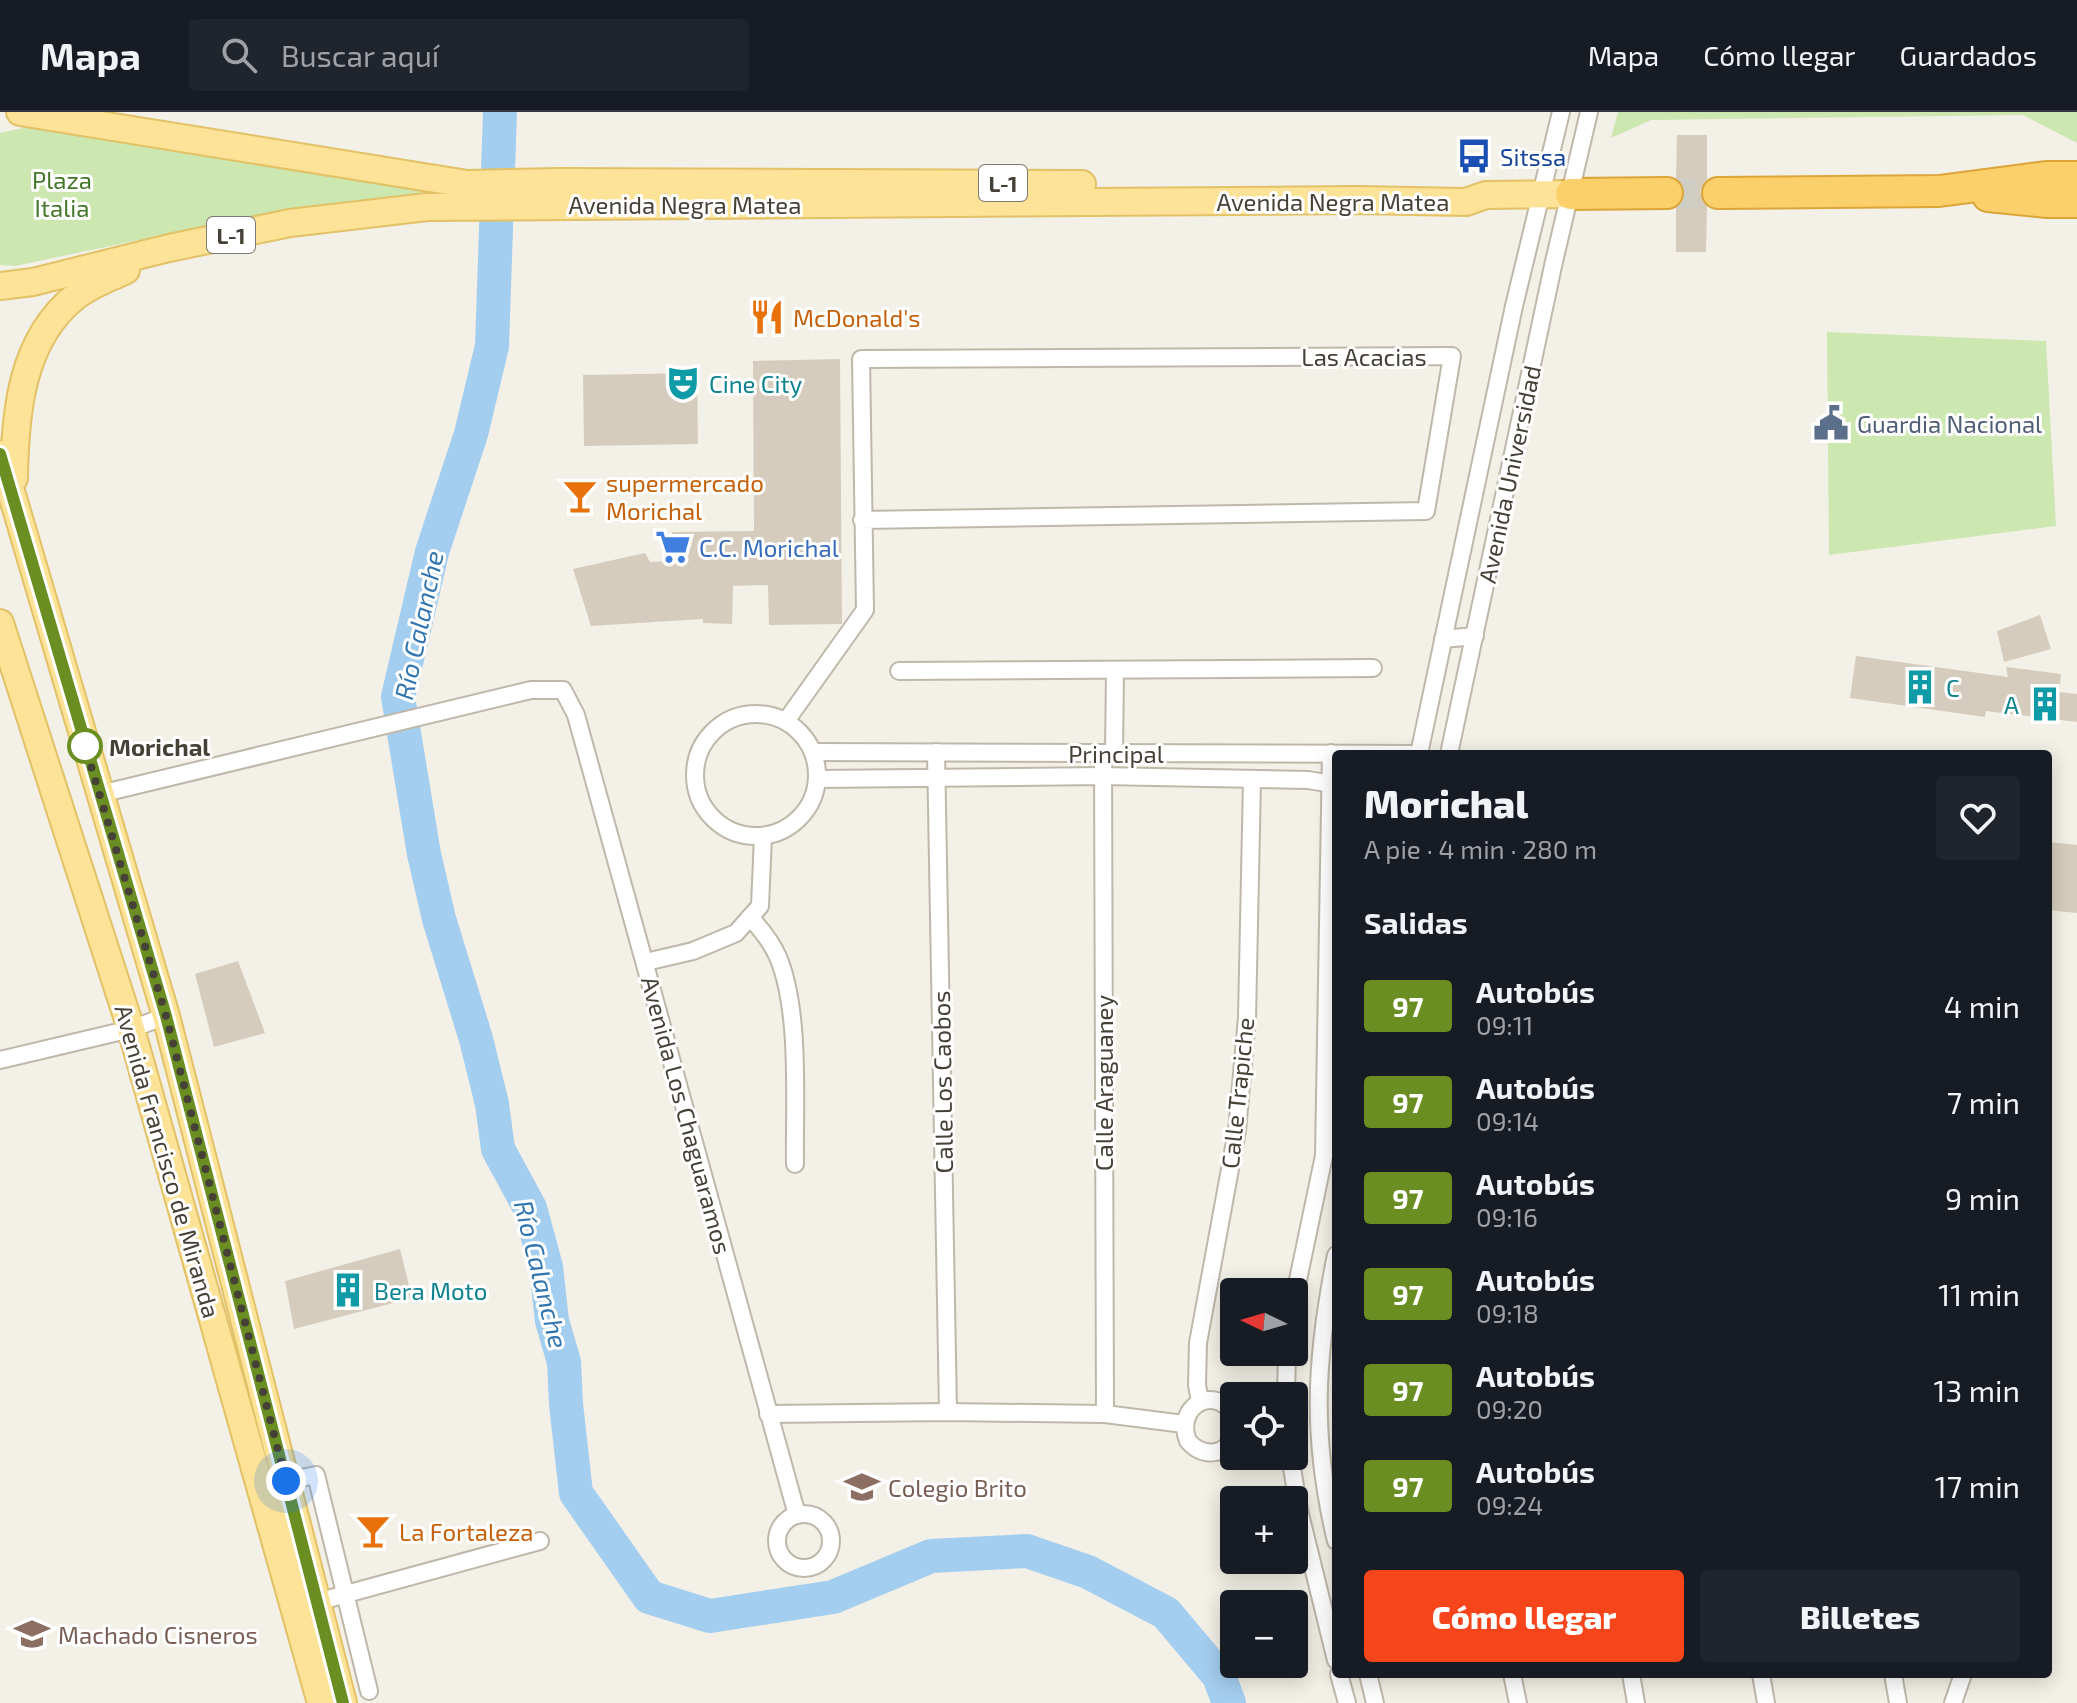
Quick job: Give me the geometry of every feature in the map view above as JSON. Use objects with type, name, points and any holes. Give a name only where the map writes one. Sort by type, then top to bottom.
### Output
[{"type":"highway","points":[[1939,191],[2046,177],[2077,177]]},
{"type":"highway","points":[[1718,193],[1939,191],[2077,202]]},
{"type":"highway","points":[[1557,194],[1667,193]]},
{"type":"main road","name":"Avenida Negra Matea","points":[[20,112],[193,140],[466,196],[1466,202],[1486,195],[1557,194]]},
{"type":"main road","points":[[99,112],[193,140]]},
{"type":"main road","name":"Avenida Negra Matea","points":[[0,286],[33,282],[169,248],[290,223],[427,207],[466,196]]},
{"type":"main road","points":[[14,502],[14,432],[27,369],[38,341],[53,317],[78,294],[169,248]]},
{"type":"main road","name":"Avenida Francisco de Miranda","points":[[0,454],[166,1016],[343,1703]]},
{"type":"main road","name":"Avenida Francisco de Miranda","points":[[0,623],[131,1029],[321,1703]]},
{"type":"street","points":[[1557,194],[1561,112]]},
{"type":"street","points":[[1557,194],[1589,112]]},
{"type":"street","name":"Avenida Universidad","points":[[1450,750],[1550,282],[1557,194]]},
{"type":"street","name":"Avenida Universidad","points":[[1420,750],[1514,306],[1557,194]]},
{"type":"street","name":"Las Acacias","points":[[786,721],[865,610],[862,520],[861,359],[1452,356],[1426,511],[862,520]]},
{"type":"street","points":[[1443,639],[1475,636]]},
{"type":"street","points":[[899,671],[1373,668]]},
{"type":"street","name":"Calle Araguaney","points":[[1105,1414],[1102,776],[1108,753],[1115,670]]},
{"type":"street","name":"Avenida Los Chaguaramos","points":[[100,794],[531,690],[563,690],[576,715],[797,1515]]},
{"type":"street","points":[[745,714],[766,714],[786,721],[802,734],[813,752],[817,779],[812,800],[800,817],[783,830],[763,836],[742,835],[722,827],[707,813],[697,794],[694,773],[698,753],[709,734],[725,721],[745,714]]},
{"type":"street","name":"Principal","points":[[813,752],[1331,753]]},
{"type":"street","name":"Calle Los Caobos","points":[[936,752],[948,1412]]},
{"type":"street","points":[[1324,1156],[1331,753]]},
{"type":"street","name":"Principal","points":[[817,779],[1102,776],[1308,780],[1332,784]]},
{"type":"street","name":"Calle Trapiche","points":[[1200,1402],[1197,1385],[1198,1343],[1237,1131],[1247,1017],[1252,781]]},
{"type":"street","points":[[646,962],[717,943],[736,933],[760,906],[763,836]]},
{"type":"street","points":[[750,917],[774,949],[786,986],[792,1022],[795,1164]]},
{"type":"street","points":[[0,1060],[131,1029],[166,1016]]},
{"type":"street","points":[[1298,1278],[1332,1119]]},
{"type":"street","points":[[1332,1282],[1317,1381],[1317,1435],[1332,1524]]},
{"type":"street","points":[[1220,1403],[1200,1402],[1187,1414],[1184,1424],[1188,1441],[1202,1452],[1220,1452]]},
{"type":"street","points":[[768,1414],[1105,1414],[1184,1424]]},
{"type":"street","points":[[1292,1470],[1299,1510],[1332,1644]]},
{"type":"street","points":[[286,1481],[316,1475],[369,1691]]},
{"type":"street","points":[[317,1602],[540,1541]]},
{"type":"street","points":[[1340,1678],[1347,1703]]},
{"type":"street","points":[[1369,1678],[1375,1703]]},
{"type":"street","points":[[1513,1678],[1518,1703]]},
{"type":"street","points":[[1632,1678],[1636,1703]]},
{"type":"street","points":[[1762,1678],[1766,1703]]},
{"type":"street","points":[[1894,1678],[1898,1703]]},
{"type":"street","points":[[1953,1703],[1962,1678]]},
{"type":"green space","points":[[1618,112],[2077,112],[2077,143],[2023,115],[1651,120],[1611,138]]},
{"type":"green space","name":"Plaza Italia","points":[[32,126],[438,191],[417,204],[263,214],[15,266],[0,265],[0,133]]},
{"type":"green space","points":[[1827,332],[2046,341],[2056,526],[1829,555]]},
{"type":"building","points":[[1677,135],[1707,135],[1707,179],[1700,192],[1707,206],[1706,252],[1676,252],[1676,208],[1685,194],[1683,185],[1676,178]]},
{"type":"building","points":[[840,359],[842,624],[769,625],[768,585],[733,586],[732,624],[703,623],[703,619],[591,626],[573,569],[645,553],[650,562],[673,561],[672,532],[754,531],[753,361]]},
{"type":"building","points":[[697,373],[698,444],[584,446],[583,375]]},
{"type":"building","points":[[2040,615],[2051,649],[2004,662],[1997,631]]},
{"type":"building","name":"C","points":[[1856,656],[2008,677],[2006,667],[2061,674],[2059,692],[2077,694],[2077,722],[1986,711],[1985,717],[1850,698]]},
{"type":"building","points":[[2052,842],[2077,845],[2077,913],[2052,910]]},
{"type":"building","points":[[238,961],[265,1033],[214,1047],[195,974]]},
{"type":"building","name":"Bera Moto","points":[[400,1249],[412,1298],[294,1329],[285,1281]]},
{"type":"waterway","name":"Río Calanche","points":[[500,112],[492,346],[471,434],[432,552],[398,697],[424,854],[439,919],[476,1039],[492,1104],[498,1149],[530,1208],[546,1267],[552,1321],[564,1362],[576,1493],[649,1597],[710,1616],[833,1597],[931,1556],[1027,1551],[1088,1572],[1166,1613],[1219,1676],[1229,1703]]},
{"type":"tunnel","points":[[1667,193],[1718,193]]},
{"type":"bus line","name":"97","points":[[0,454],[166,1016],[343,1703]]},
{"type":"place","name":"Sitssa","points":[[1474,156]]},
{"type":"place","name":"McDonald's","points":[[767,317]]},
{"type":"place","name":"Cine City","points":[[683,383]]},
{"type":"place","name":"Guardia Nacional","points":[[1831,423]]},
{"type":"place","name":"supermercado Morichal","points":[[580,496]]},
{"type":"place","name":"C.C. Morichal","points":[[673,547]]},
{"type":"place","name":"C","points":[[1920,687]]},
{"type":"place","name":"A","points":[[2045,704]]},
{"type":"place","name":"Morichal","points":[[85,746]]},
{"type":"place","name":"Bera Moto","points":[[348,1290]]},
{"type":"place","name":"Colegio Brito","points":[[862,1487]]},
{"type":"place","name":"La Fortaleza","points":[[373,1531]]},
{"type":"place","name":"Machado Cisneros","points":[[32,1634]]},
{"type":"route","points":[[85,746],[82,736],[166,1016],[286,1481]]}]
